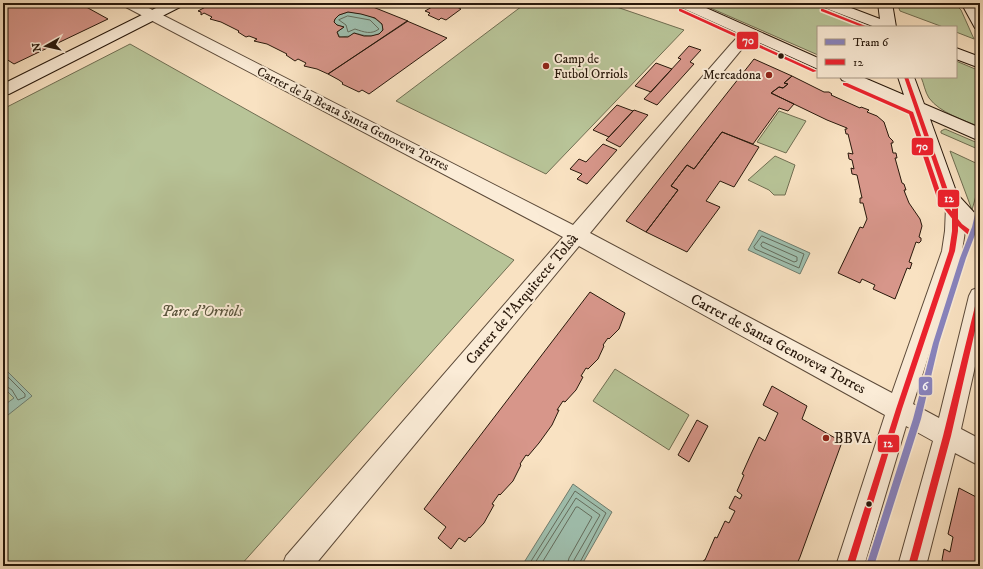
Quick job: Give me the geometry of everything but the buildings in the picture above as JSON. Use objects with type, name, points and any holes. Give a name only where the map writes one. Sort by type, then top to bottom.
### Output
[{"type":"main road","points":[[4,88],[177,3]]},
{"type":"main road","points":[[683,3],[817,64]]},
{"type":"main road","points":[[825,3],[886,26]]},
{"type":"main road","points":[[885,3],[889,26]]},
{"type":"main road","points":[[966,3],[970,6],[980,25]]},
{"type":"main road","points":[[957,53],[980,63]]},
{"type":"main road","points":[[850,78],[980,135]]},
{"type":"main road","points":[[906,78],[948,197],[966,219],[980,231]]},
{"type":"street","name":"Carrer de la Beata Santa Genoveva Torres","points":[[129,3],[576,235]]},
{"type":"street","name":"Carrer de l'Arquitecte Tolsà","points":[[296,566],[736,47],[750,33]]},
{"type":"street","points":[[850,566],[899,410],[952,251],[955,231],[955,207]]},
{"type":"street","name":"Carrer de Santa Genoveva Torres","points":[[576,235],[980,453]]},
{"type":"street","points":[[912,566],[947,436],[980,296]]},
{"type":"green space","name":"Camp de Futbol Orriols","points":[[526,3],[605,3],[684,30],[546,174],[396,101]]},
{"type":"green space","points":[[699,3],[811,3],[868,26],[817,26],[817,55]]},
{"type":"green space","points":[[897,3],[954,3],[961,10],[974,39],[957,32],[957,26],[940,26],[900,11]]},
{"type":"green space","name":"Parc d'Orriols","points":[[130,44],[514,260],[240,566],[3,566],[3,109]]},
{"type":"green space","points":[[957,61],[980,71],[980,127],[953,116],[939,108],[929,98],[921,78],[957,78]]},
{"type":"green space","points":[[779,111],[806,121],[786,153],[757,142]]},
{"type":"green space","points":[[945,129],[980,144],[980,150],[941,133],[941,131]]},
{"type":"green space","points":[[950,151],[980,165],[980,181],[972,210]]},
{"type":"green space","points":[[775,156],[795,165],[785,195],[774,195],[769,190],[748,180]]},
{"type":"green space","points":[[615,369],[689,415],[669,450],[593,401]]},
{"type":"water","points":[[348,12],[363,14],[376,19],[383,26],[382,32],[371,36],[354,33],[350,36],[340,37],[337,32],[344,27],[337,25],[334,22],[339,15]]},
{"type":"water","points":[[759,230],[810,253],[800,274],[748,250]]},
{"type":"water","points":[[3,367],[32,396],[3,419],[3,406],[14,398],[3,387]]},
{"type":"water","points":[[573,484],[612,512],[581,566],[526,566],[523,564]]},
{"type":"tram line","name":"6","points":[[870,566],[917,419],[936,343],[963,258],[975,227],[980,206]]},
{"type":"transit line","name":"70","points":[[680,10],[815,71]]},
{"type":"transit line","name":"70","points":[[822,10],[863,26]]},
{"type":"transit line","name":"12","points":[[850,566],[899,409],[952,251],[955,231],[955,207],[948,197],[906,78]]},
{"type":"transit line","name":"70","points":[[845,84],[911,113],[941,201],[960,225],[975,237]]},
{"type":"transit line","name":"12","points":[[912,566],[947,436],[980,296]]},
{"type":"place","name":"Camp de Futbol Orriols","points":[[546,66]]},
{"type":"place","name":"Mercadona","points":[[769,75]]},
{"type":"place","name":"BBVA","points":[[826,438]]}]
